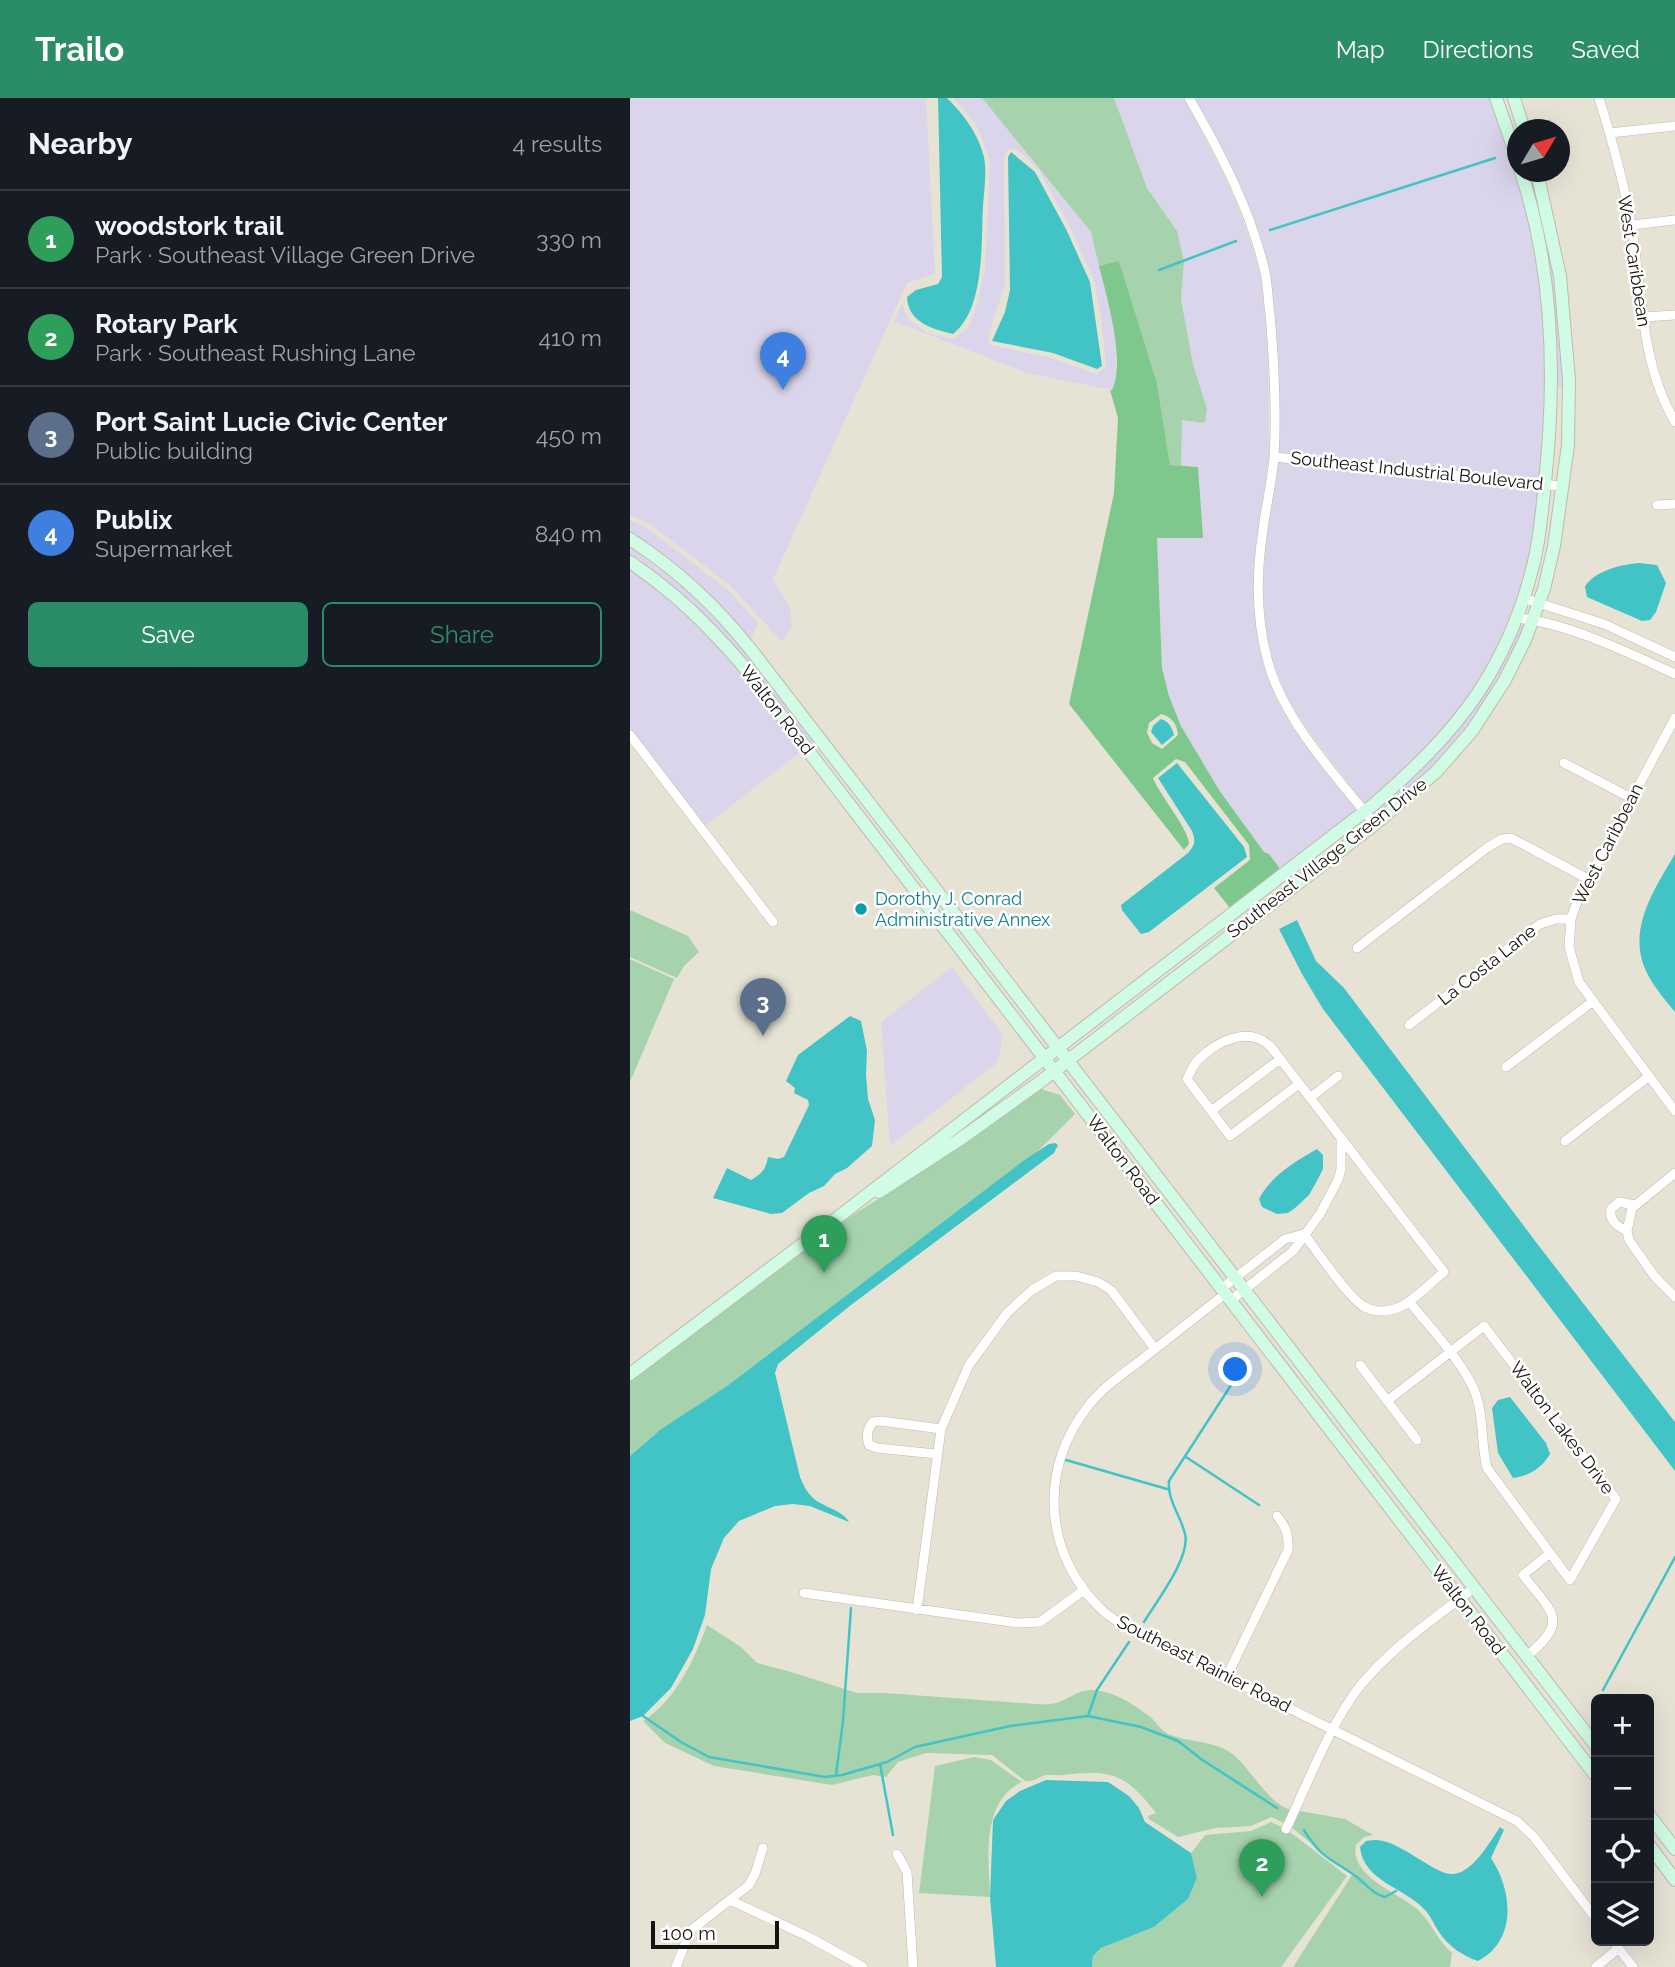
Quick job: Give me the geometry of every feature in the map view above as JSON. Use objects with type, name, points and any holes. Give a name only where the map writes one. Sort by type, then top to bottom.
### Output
[{"type":"main road","points":[[1496,98],[1507,131]]},
{"type":"main road","points":[[1514,98],[1521,119]]},
{"type":"main road","name":"Southeast Village Green Drive","points":[[630,1374],[837,1218],[1364,811],[1409,774],[1448,733],[1478,692],[1516,618],[1533,565],[1545,484],[1551,391],[1546,280],[1524,182]]},
{"type":"main road","name":"Southeast Village Green Drive","points":[[837,1218],[925,1163],[1055,1070],[1374,824],[1436,772],[1472,731],[1505,680],[1539,604],[1554,546],[1568,445],[1569,392],[1560,276],[1539,182]]},
{"type":"main road","points":[[1551,391],[1569,392]]},
{"type":"main road","name":"Walton Road","points":[[630,539],[700,591],[726,618],[1591,1739]]},
{"type":"main road","name":"Walton Road","points":[[630,562],[668,589],[701,618],[740,662],[1591,1769]]},
{"type":"main road","points":[[821,768],[840,779],[875,820],[890,828]]},
{"type":"main road","points":[[873,835],[890,843],[928,887],[943,898]]},
{"type":"main road","points":[[1653,1820],[1675,1849]]},
{"type":"main road","points":[[1654,1852],[1675,1880]]},
{"type":"street","points":[[1189,98],[1231,177],[1249,220],[1266,274],[1273,345],[1274,457],[1258,585],[1261,634],[1268,664],[1283,703],[1374,824]]},
{"type":"street","name":"West Caribbean","points":[[1598,98],[1610,133],[1632,225],[1653,369],[1675,422]]},
{"type":"street","points":[[1610,133],[1675,126]]},
{"type":"street","points":[[1632,225],[1675,220]]},
{"type":"street","points":[[1644,317],[1675,315]]},
{"type":"street","name":"Southeast Industrial Boulevard","points":[[1274,457],[1561,486]]},
{"type":"street","points":[[1657,505],[1675,504]]},
{"type":"street","points":[[1523,598],[1604,624],[1675,657]]},
{"type":"street","points":[[1516,618],[1533,619],[1618,648],[1675,674]]},
{"type":"street","name":"West Caribbean","points":[[1675,718],[1588,879],[1571,919],[1569,947],[1579,982],[1675,1111]]},
{"type":"street","points":[[630,735],[774,922]]},
{"type":"street","points":[[1564,763],[1631,798]]},
{"type":"street","points":[[1357,948],[1489,846],[1502,839],[1517,840],[1588,879]]},
{"type":"street","name":"La Costa Lane","points":[[1409,1025],[1540,924],[1556,919],[1571,919]]},
{"type":"street","points":[[1506,1067],[1592,1002]]},
{"type":"street","points":[[1299,1084],[1230,1136],[1187,1079],[1196,1062],[1217,1046],[1244,1035],[1265,1040],[1310,1098],[1341,1139],[1444,1272],[1402,1306],[1386,1311],[1371,1310],[1360,1305],[1304,1234]]},
{"type":"street","points":[[1211,1111],[1280,1059]]},
{"type":"street","points":[[1310,1098],[1338,1076]]},
{"type":"street","points":[[1565,1141],[1648,1077]]},
{"type":"street","points":[[1225,1295],[1245,1290],[1293,1251],[1320,1214],[1338,1180],[1341,1169],[1341,1139]]},
{"type":"street","points":[[1675,1173],[1635,1205],[1627,1231],[1629,1241],[1655,1277],[1675,1297]]},
{"type":"street","points":[[1627,1231],[1614,1223],[1611,1209],[1619,1202],[1635,1205]]},
{"type":"street","points":[[1225,1295],[1235,1278],[1285,1239],[1304,1234]]},
{"type":"street","points":[[917,1610],[941,1429],[969,1365],[1007,1313],[1032,1290],[1056,1276],[1076,1276],[1098,1282],[1111,1290],[1155,1349]]},
{"type":"street","name":"Southeast Rainier Road","points":[[1225,1295],[1090,1403],[1073,1426],[1060,1454],[1053,1492],[1056,1530],[1067,1560],[1084,1590],[1105,1613],[1139,1634],[1517,1821],[1534,1837],[1591,1912]]},
{"type":"street","name":"Walton Lakes Drive","points":[[1387,1401],[1449,1353],[1484,1326],[1616,1499],[1570,1580],[1487,1468],[1482,1448],[1480,1409],[1468,1377],[1449,1353],[1409,1300]]},
{"type":"street","points":[[1360,1365],[1417,1440]]},
{"type":"street","points":[[936,1454],[877,1448],[869,1445],[866,1437],[873,1422],[881,1421],[941,1429]]},
{"type":"street","points":[[1227,1676],[1288,1550],[1289,1538],[1285,1527],[1276,1516]]},
{"type":"street","points":[[1527,1656],[1549,1636],[1554,1616],[1524,1575],[1550,1553]]},
{"type":"street","points":[[1286,1829],[1348,1704],[1373,1673],[1412,1635],[1474,1588]]},
{"type":"street","points":[[804,1593],[1018,1623],[1040,1622],[1084,1590]]},
{"type":"street","points":[[676,1967],[690,1931],[749,1885],[763,1848]]},
{"type":"street","points":[[897,1854],[907,1872],[912,1967]]},
{"type":"street","points":[[730,1900],[809,1937],[863,1967]]},
{"type":"street","points":[[1595,1967],[1614,1946]]},
{"type":"street","points":[[1617,1946],[1633,1967]]},
{"type":"shaded area","points":[[630,98],[926,98],[935,274],[907,283],[773,579],[790,607],[792,628],[782,642],[732,587],[650,524],[630,515]]},
{"type":"shaded area","points":[[954,98],[982,98],[1091,232],[1115,332],[1117,381],[1112,390],[1027,373],[894,321],[902,303],[908,319],[928,333],[953,339],[968,328],[976,308],[985,268],[990,161],[977,126]],"holes":[[[1013,148],[1039,170],[1070,227],[1094,280],[1106,366],[1097,374],[1051,358],[988,344],[1005,284],[1004,157],[1008,149]]]},
{"type":"shaded area","points":[[1114,98],[1184,98],[1226,179],[1244,222],[1261,276],[1268,345],[1269,457],[1253,585],[1257,635],[1264,666],[1279,705],[1357,811],[1281,870],[1269,854],[1264,852],[1219,790],[1181,726],[1162,668],[1157,538],[1198,467],[1181,466],[1181,420],[1205,423],[1207,409],[1193,364],[1181,299],[1184,261],[1177,231],[1147,188]]},
{"type":"shaded area","points":[[1195,98],[1491,98],[1507,146],[1507,182],[1519,182],[1541,282],[1547,381],[1540,479],[1279,453],[1277,344],[1270,273],[1254,218]]},
{"type":"shaded area","points":[[1527,182],[1534,182],[1555,277],[1564,387],[1556,386]]},
{"type":"shaded area","points":[[1278,462],[1539,488],[1529,564],[1511,616],[1490,661],[1474,690],[1444,730],[1406,771],[1365,805],[1304,725],[1288,700],[1273,662],[1266,633],[1263,585],[1267,530]]},
{"type":"shaded area","points":[[630,520],[647,528],[728,590],[758,623],[750,641],[703,588],[630,533]]},
{"type":"shaded area","points":[[630,547],[689,593],[737,641],[816,741],[810,745],[705,615],[672,586],[630,557]]},
{"type":"shaded area","points":[[630,569],[665,593],[698,622],[736,665],[802,751],[705,826],[630,727]]},
{"type":"shaded area","points":[[1519,623],[1527,623],[1511,659],[1472,723],[1418,782],[1375,817],[1371,812],[1451,735]]},
{"type":"shaded area","points":[[952,967],[1003,1035],[998,1062],[890,1146],[881,1022]]},
{"type":"green space","points":[[982,98],[1114,98],[1147,188],[1177,231],[1184,261],[1181,299],[1193,364],[1207,409],[1205,423],[1182,420],[1181,466],[1170,465],[1157,383],[1119,262],[1099,266],[1091,232]]},
{"type":"green space","points":[[1119,261],[1157,383],[1170,465],[1198,467],[1203,538],[1157,538],[1162,668],[1169,696],[1181,726],[1219,790],[1264,852],[1269,854],[1281,870],[1230,908],[1214,888],[1250,860],[1249,845],[1185,762],[1176,759],[1153,778],[1188,838],[1189,844],[1184,850],[1069,704],[1114,493],[1118,418],[1110,390],[1116,378],[1116,346],[1099,266]],"holes":[[[1161,714],[1173,722],[1178,735],[1162,749],[1152,743],[1147,733],[1149,723]]]},
{"type":"green space","points":[[630,910],[688,936],[699,952],[684,966],[677,978],[630,957]]},
{"type":"green space","points":[[630,959],[674,979],[630,1082]]},
{"type":"green space","points":[[1038,1088],[1060,1095],[1075,1114],[1035,1154],[810,1325],[654,1435],[630,1456],[630,1381],[821,1235],[915,1176]]},
{"type":"green space","points":[[707,1625],[741,1647],[757,1663],[857,1693],[1054,1704],[1086,1690],[1106,1692],[1136,1707],[1168,1734],[1227,1750],[1276,1801],[1290,1809],[1284,1823],[1271,1817],[1251,1826],[1215,1828],[1178,1837],[1149,1819],[1148,1816],[1156,1813],[1145,1799],[1135,1789],[1115,1777],[1093,1773],[1048,1775],[1025,1781],[992,1755],[926,1753],[898,1762],[886,1777],[873,1775],[832,1785],[714,1766],[665,1743],[643,1721],[674,1691],[690,1665]]},
{"type":"green space","points":[[974,1757],[991,1760],[1022,1782],[1009,1791],[999,1803],[993,1817],[989,1850],[990,1897],[919,1893],[935,1766]]},
{"type":"green space","points":[[1300,1811],[1345,1819],[1373,1835],[1364,1837],[1356,1845],[1356,1857],[1361,1867],[1380,1885],[1421,1913],[1452,1953],[1450,1967],[1293,1967],[1352,1875],[1292,1828]]},
{"type":"green space","points":[[1271,1822],[1286,1829],[1347,1876],[1281,1967],[1092,1967],[1093,1956],[1101,1948],[1154,1927],[1188,1899],[1197,1878],[1191,1853],[1205,1835],[1251,1831]]},
{"type":"water","points":[[938,98],[947,98],[970,125],[981,148],[985,169],[981,257],[976,293],[971,309],[953,334],[922,323],[912,313],[907,297],[916,290],[938,284],[942,277]]},
{"type":"water","points":[[1011,152],[1035,172],[1066,229],[1090,282],[1102,366],[1097,369],[1053,353],[992,341],[1005,312],[1010,290],[1008,157]]},
{"type":"water","points":[[1639,563],[1657,565],[1666,583],[1656,612],[1650,620],[1642,621],[1587,597],[1585,587],[1601,573]]},
{"type":"water","points":[[1161,719],[1166,721],[1174,735],[1162,745],[1151,732]]},
{"type":"water","points":[[1177,763],[1244,847],[1247,857],[1149,932],[1141,934],[1121,905],[1188,853],[1194,843],[1192,831],[1158,778]]},
{"type":"water","points":[[1675,854],[1675,1012],[1646,971],[1639,942],[1649,902]]},
{"type":"water","points":[[1297,920],[1316,961],[1344,988],[1675,1422],[1675,1471],[1323,1009],[1279,929]]},
{"type":"water","points":[[850,1016],[861,1021],[867,1051],[868,1099],[875,1120],[872,1146],[847,1168],[835,1174],[824,1186],[809,1193],[782,1213],[771,1214],[713,1198],[727,1168],[751,1180],[763,1171],[768,1157],[784,1157],[809,1105],[808,1100],[794,1093],[795,1088],[786,1081],[798,1055]]},
{"type":"water","points":[[1055,1143],[1058,1145],[1054,1153],[851,1305],[778,1364],[775,1373],[802,1482],[812,1497],[842,1514],[849,1522],[810,1506],[793,1504],[775,1506],[739,1521],[724,1538],[711,1569],[705,1615],[693,1649],[671,1688],[643,1716],[630,1721],[630,1456],[660,1430],[727,1386],[1026,1159]]},
{"type":"water","points":[[1317,1149],[1323,1155],[1323,1169],[1309,1195],[1288,1213],[1277,1214],[1262,1207],[1259,1199],[1270,1183],[1292,1164]]},
{"type":"water","points":[[1510,1397],[1546,1443],[1550,1454],[1534,1470],[1513,1478],[1498,1453],[1492,1408],[1498,1400]]},
{"type":"water","points":[[1046,1780],[1108,1782],[1129,1796],[1139,1808],[1145,1822],[1191,1853],[1197,1878],[1188,1899],[1154,1927],[1101,1948],[1093,1956],[1092,1967],[996,1967],[990,1897],[993,1820],[1006,1801],[1020,1791]]},
{"type":"water","points":[[1500,1827],[1504,1830],[1491,1858],[1504,1885],[1507,1900],[1505,1928],[1500,1941],[1491,1952],[1478,1961],[1451,1946],[1424,1909],[1377,1876],[1363,1859],[1360,1847],[1366,1841],[1385,1841],[1440,1871],[1454,1874],[1477,1859]]},
{"type":"waterway","points":[[1270,230],[1495,158]]},
{"type":"waterway","points":[[1159,270],[1236,241]]},
{"type":"waterway","points":[[1144,1622],[1178,1567],[1185,1544],[1183,1527],[1170,1495],[1169,1481],[1246,1362]]},
{"type":"waterway","points":[[1186,1457],[1259,1505]]},
{"type":"waterway","points":[[1066,1460],[1167,1489]]},
{"type":"waterway","points":[[1603,1690],[1675,1557]]},
{"type":"waterway","points":[[836,1775],[843,1721],[851,1608]]},
{"type":"waterway","points":[[1088,1716],[1097,1690],[1129,1642]]},
{"type":"waterway","points":[[643,1716],[709,1757],[825,1777],[887,1762],[915,1747],[1010,1726],[1088,1716],[1141,1727],[1178,1741],[1277,1808]]},
{"type":"waterway","points":[[880,1764],[893,1835]]},
{"type":"waterway","points":[[1304,1830],[1322,1853],[1373,1891],[1385,1897],[1396,1891]]},
{"type":"place","name":"Publix","points":[[783,390]]},
{"type":"place","name":"Dorothy J. Conrad Administrative Annex","points":[[861,909]]},
{"type":"place","name":"Port Saint Lucie Civic Center","points":[[763,1036]]},
{"type":"place","name":"woodstork trail","points":[[824,1273]]},
{"type":"place","name":"Rotary Park","points":[[1262,1897]]}]
